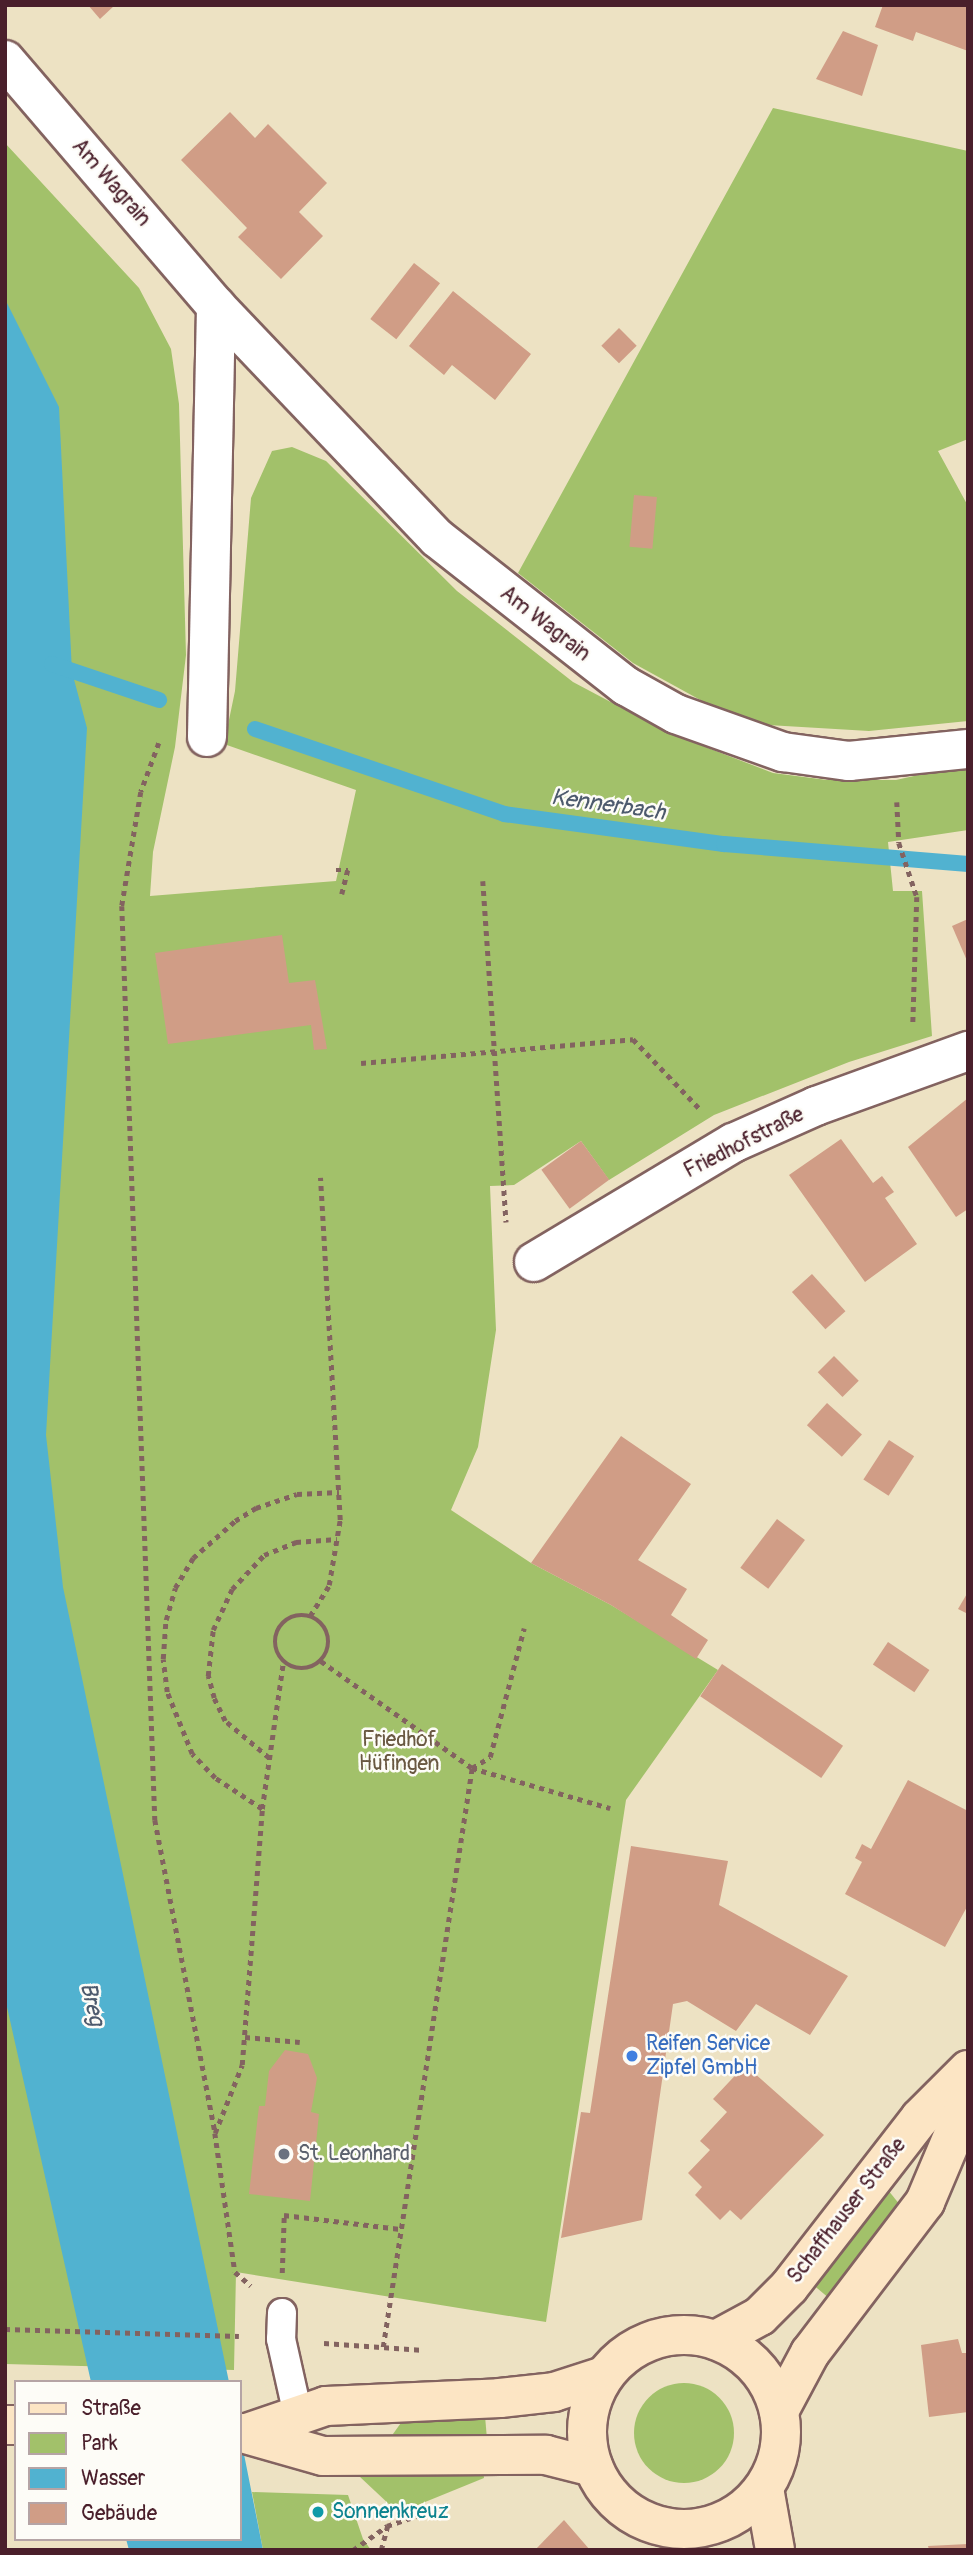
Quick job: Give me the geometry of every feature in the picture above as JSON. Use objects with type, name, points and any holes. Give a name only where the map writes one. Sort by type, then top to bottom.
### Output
[{"type":"main road","name":"Schaffhauser Straße","points":[[716,2340],[761,2316],[789,2287],[920,2118],[968,2070]]},
{"type":"main road","points":[[779,2411],[810,2353],[925,2202],[968,2100]]},
{"type":"main road","points":[[670,2336],[716,2340],[745,2357],[763,2376],[779,2411],[779,2451],[764,2488],[723,2520],[682,2539],[633,2515],[613,2499],[593,2467],[587,2425],[604,2376],[622,2357],[645,2343],[670,2336]]},
{"type":"main road","points":[[244,2433],[326,2406],[393,2406],[554,2392],[604,2376]]},
{"type":"main road","points":[[244,2433],[323,2456],[546,2455],[593,2467]]},
{"type":"main road","points":[[764,2488],[775,2550]]},
{"type":"street","name":"Am Wagrain","points":[[5,60],[216,306],[437,538],[626,686],[676,714],[783,752],[849,761],[968,749]]},
{"type":"street","points":[[207,737],[216,306]]},
{"type":"street","name":"Friedhofstraße","points":[[534,1262],[733,1143],[968,1051]]},
{"type":"lane","points":[[281,2326],[298,2415]]},
{"type":"path","points":[[207,737],[175,731],[156,746],[141,792],[122,906],[155,1820],[215,2133],[235,2272],[281,2326]]},
{"type":"path","points":[[899,843],[917,897],[912,1072]]},
{"type":"path","points":[[336,870],[348,870],[342,894]]},
{"type":"path","points":[[483,881],[507,1237],[534,1262]]},
{"type":"path","points":[[361,1063],[494,1049],[633,1040],[733,1143]]},
{"type":"path","points":[[310,1616],[329,1585],[337,1539],[339,1492],[320,1178]]},
{"type":"path","points":[[261,1810],[215,1778],[192,1754],[167,1692],[163,1659],[166,1620],[175,1588],[193,1558],[235,1521],[256,1508],[297,1494],[339,1492]]},
{"type":"path","points":[[269,1758],[225,1721],[214,1698],[208,1676],[213,1630],[232,1589],[264,1555],[296,1542],[337,1539]]},
{"type":"path","points":[[288,1616],[310,1616],[322,1620],[327,1632],[328,1648],[321,1661],[298,1671],[283,1663],[275,1652],[282,1625],[288,1616]]},
{"type":"path","points":[[383,2347],[472,1768],[490,1757],[524,1628]]},
{"type":"path","points":[[321,1661],[472,1768],[610,1808]]},
{"type":"path","points":[[215,2133],[242,2065],[261,1810],[283,1663]]},
{"type":"path","points":[[244,2037],[300,2042]]},
{"type":"path","points":[[283,2260],[284,2215],[400,2229]]},
{"type":"path","points":[[5,2329],[227,2335],[281,2326],[383,2347],[436,2351]]},
{"type":"path","points":[[353,2550],[387,2526],[381,2550]]},
{"type":"green space","points":[[773,108],[968,151],[968,439],[938,451],[968,506],[968,721],[869,731],[768,725],[704,702],[633,663],[518,573]]},
{"type":"green space","name":"Friedhof Hüfingen","points":[[5,143],[139,288],[171,349],[179,404],[186,655],[175,747],[153,852],[150,896],[336,881],[356,790],[224,744],[235,691],[251,498],[272,451],[292,447],[326,461],[457,591],[573,682],[669,733],[773,773],[827,780],[896,780],[968,764],[968,830],[888,842],[893,891],[922,891],[932,1036],[849,1062],[714,1115],[609,1180],[581,1141],[514,1185],[490,1186],[496,1330],[478,1447],[451,1510],[531,1563],[611,1605],[718,1670],[626,1800],[546,2322],[236,2272],[234,2370],[5,2364]]},
{"type":"green space","points":[[888,2190],[900,2205],[830,2299],[811,2283]]},
{"type":"green space","points":[[684,2383],[703,2386],[720,2397],[731,2414],[734,2433],[731,2452],[720,2469],[703,2480],[684,2483],[665,2480],[648,2469],[637,2452],[634,2433],[637,2414],[648,2397],[665,2386]]},
{"type":"green space","points":[[485,2416],[487,2439],[397,2441],[393,2434],[403,2420]]},
{"type":"green space","points":[[483,2470],[484,2478],[403,2511],[392,2507],[359,2476]]},
{"type":"green space","points":[[252,2492],[348,2495],[363,2539],[371,2550],[263,2550]]},
{"type":"water","name":"Breg","points":[[5,299],[59,407],[72,672],[87,728],[46,1435],[63,1587],[229,2380],[91,2380],[5,1998]]},
{"type":"water","points":[[242,2444],[263,2550],[129,2550],[127,2541],[242,2541]]},
{"type":"building","points":[[88,5],[115,5],[100,19]]},
{"type":"building","points":[[883,5],[968,5],[968,51],[916,32],[913,41],[875,27]]},
{"type":"building","points":[[843,31],[878,45],[862,96],[816,79]]},
{"type":"building","points":[[230,112],[255,138],[268,124],[327,183],[299,212],[323,236],[281,279],[238,237],[247,228],[181,160]]},
{"type":"building","points":[[414,263],[440,283],[396,339],[370,319]]},
{"type":"building","points":[[453,291],[531,354],[495,400],[452,365],[444,375],[409,346]]},
{"type":"building","points":[[619,328],[637,346],[619,363],[601,346]]},
{"type":"building","points":[[634,495],[657,497],[652,549],[629,547]]},
{"type":"building","points":[[968,919],[968,963],[952,926]]},
{"type":"building","points":[[282,935],[289,983],[315,980],[327,1049],[314,1050],[311,1025],[168,1044],[155,953]]},
{"type":"building","points":[[968,1098],[968,1209],[956,1217],[908,1147]]},
{"type":"building","points":[[841,1139],[873,1183],[882,1176],[894,1192],[885,1198],[917,1244],[865,1282],[789,1175]]},
{"type":"building","points":[[581,1141],[609,1180],[570,1209],[541,1170]]},
{"type":"building","points":[[812,1274],[845,1311],[825,1329],[792,1292]]},
{"type":"building","points":[[834,1356],[859,1381],[842,1397],[818,1372]]},
{"type":"building","points":[[827,1403],[862,1434],[842,1457],[807,1425]]},
{"type":"building","points":[[621,1436],[691,1484],[638,1560],[687,1589],[671,1615],[708,1640],[696,1659],[611,1605],[531,1563]]},
{"type":"building","points":[[889,1440],[914,1456],[889,1496],[863,1479]]},
{"type":"building","points":[[777,1519],[805,1540],[768,1589],[740,1568]]},
{"type":"building","points":[[968,1592],[968,1614],[958,1609]]},
{"type":"building","points":[[888,1642],[929,1670],[914,1692],[873,1664]]},
{"type":"building","points":[[722,1664],[843,1746],[821,1778],[700,1696]]},
{"type":"building","points":[[908,1780],[968,1811],[968,1905],[945,1947],[845,1894],[862,1862],[855,1858],[862,1844],[871,1849]]},
{"type":"building","name":"Reifen Service Zipfel GmbH","points":[[631,1846],[728,1861],[719,1905],[848,1976],[810,2035],[756,2004],[736,2031],[687,2001],[673,2004],[642,2220],[561,2238],[581,2112],[590,2113]]},
{"type":"building","name":"St. Leonhard","points":[[285,2050],[308,2054],[317,2078],[311,2112],[319,2114],[310,2201],[249,2194],[259,2106],[265,2106],[269,2071]]},
{"type":"building","points":[[745,2065],[824,2135],[741,2220],[730,2210],[720,2220],[695,2195],[702,2187],[688,2173],[710,2150],[700,2141],[727,2112],[713,2099]]},
{"type":"building","points":[[958,2339],[962,2353],[968,2353],[968,2412],[929,2417],[921,2345]]},
{"type":"building","points":[[564,2520],[590,2550],[535,2550]]},
{"type":"building","points":[[968,2544],[968,2550],[929,2550],[928,2546]]},
{"type":"waterway","name":"Kennerbach","points":[[52,664],[159,700]]},
{"type":"waterway","name":"Kennerbach","points":[[255,729],[504,814],[724,844],[968,864]]},
{"type":"place","name":"Reifen Service Zipfel GmbH","points":[[632,2056]]},
{"type":"place","name":"St. Leonhard","points":[[284,2154]]},
{"type":"place","name":"Sonnenkreuz","points":[[318,2512]]}]
